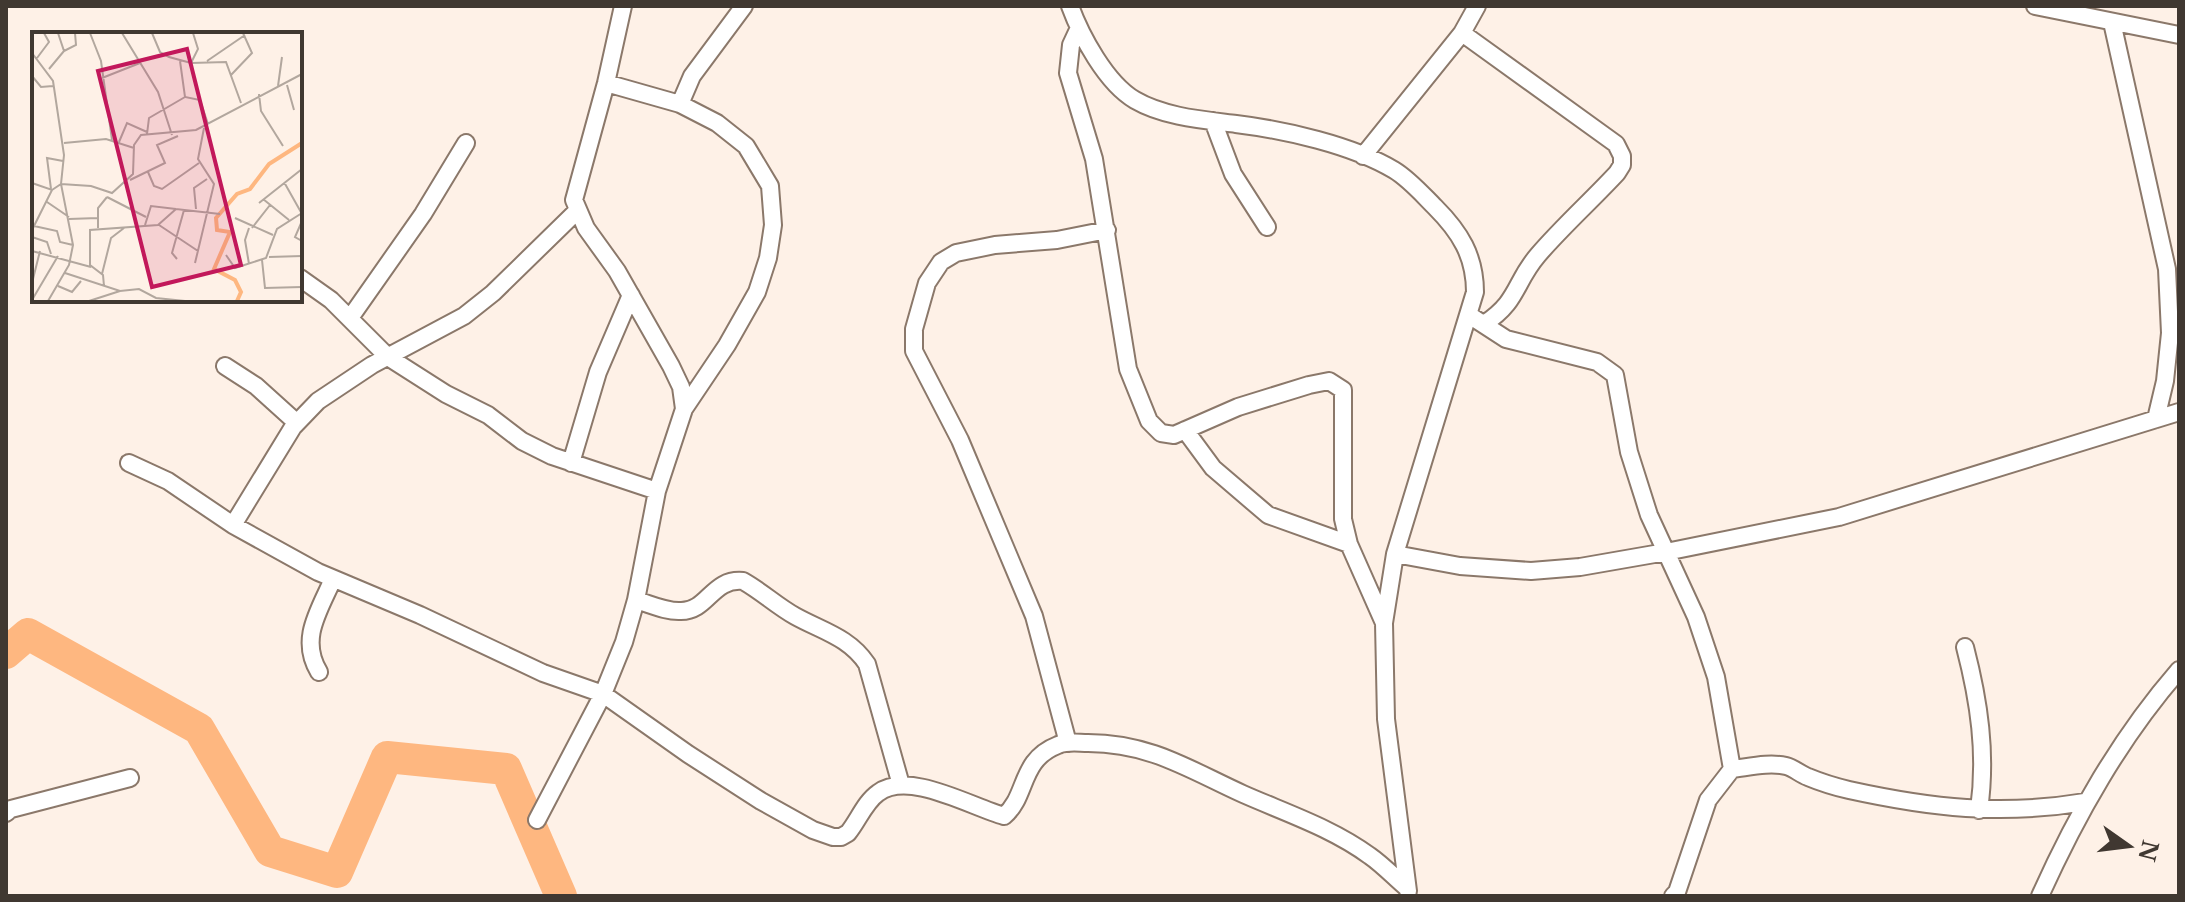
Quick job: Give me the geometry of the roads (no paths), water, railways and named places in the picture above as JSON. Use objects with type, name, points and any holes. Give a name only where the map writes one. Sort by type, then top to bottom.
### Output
[{"type":"street","points":[[623,6],[574,200],[586,228],[617,271],[676,376],[684,409]]},
{"type":"street","points":[[680,104],[692,76],[744,6]]},
{"type":"street","points":[[1070,6],[1078,30],[1104,69],[1135,100],[1161,110],[1317,141],[1394,170],[1441,214],[1461,240],[1475,270],[1475,292],[1469,315],[1395,554],[1384,623],[1386,719],[1408,892]]},
{"type":"street","points":[[1363,156],[1462,33],[1477,6]]},
{"type":"street","points":[[2035,6],[2179,35]]},
{"type":"street","points":[[2112,22],[2167,269],[2170,333],[2165,381],[2156,419]]},
{"type":"street","points":[[1078,30],[1071,45],[1068,73],[1094,159],[1122,335],[1135,392],[1149,421],[1161,433],[1174,435],[1266,397],[1329,381],[1339,386],[1343,390],[1343,519],[1349,544],[1384,623]]},
{"type":"street","points":[[1462,33],[1592,125],[1616,144],[1622,156],[1622,165],[1617,173],[1536,258],[1511,301],[1484,324]]},
{"type":"street","points":[[537,820],[603,694],[624,642],[636,600],[657,491],[684,409],[727,345],[757,292],[768,258],[773,225],[770,186],[746,146],[717,123],[680,104],[606,83]]},
{"type":"street","points":[[1213,121],[1233,174],[1267,227]]},
{"type":"street","points":[[350,318],[423,214],[466,143]]},
{"type":"street","points":[[233,525],[297,423],[318,401],[388,357],[464,316],[493,293],[578,210]]},
{"type":"street","points":[[1068,743],[1034,616],[960,440],[914,351],[914,329],[927,283],[941,262],[956,253],[1107,230]]},
{"type":"street","points":[[302,280],[350,318],[388,357],[446,394],[488,415],[522,441],[571,463],[657,491]]},
{"type":"street","points":[[571,463],[598,372],[631,295]]},
{"type":"street","points":[[1469,315],[1506,339],[1597,362],[1615,375],[1629,452],[1649,515],[1696,617],[1716,677],[1732,769]]},
{"type":"street","points":[[225,366],[256,386],[297,423]]},
{"type":"street","points":[[1395,554],[1460,566],[1531,571],[1580,567],[1666,552],[1839,517],[2179,412]]},
{"type":"street","points":[[1185,430],[1213,468],[1268,515],[1349,544]]},
{"type":"street","points":[[129,463],[168,481],[233,525],[333,579],[420,615],[543,673],[603,694],[761,801],[813,830],[833,837],[848,833],[877,793],[901,785],[934,790],[1004,816],[1012,809],[1039,755],[1059,744],[1111,743],[1194,768],[1243,794],[1286,810],[1369,855],[1408,892]]},
{"type":"street","points":[[319,672],[309,651],[310,638],[333,579]]},
{"type":"street","points":[[636,600],[683,612],[697,606],[723,583],[743,581],[792,615],[845,639],[858,650],[867,664],[901,785]]},
{"type":"street","points":[[1965,647],[1982,736],[1984,763],[1979,810]]},
{"type":"street","points":[[2040,896],[2085,802],[2146,707],[2179,670]]},
{"type":"street","points":[[1673,896],[1708,800],[1732,769],[1773,764],[1789,766],[1809,777],[1847,789],[1920,804],[1979,810],[2041,809],[2085,802]]},
{"type":"street","points":[[6,813],[11,809],[130,778]]},
{"type":"waterway","points":[[6,653],[28,634],[199,729],[270,851],[337,872],[387,757],[506,769],[561,896]]}]
